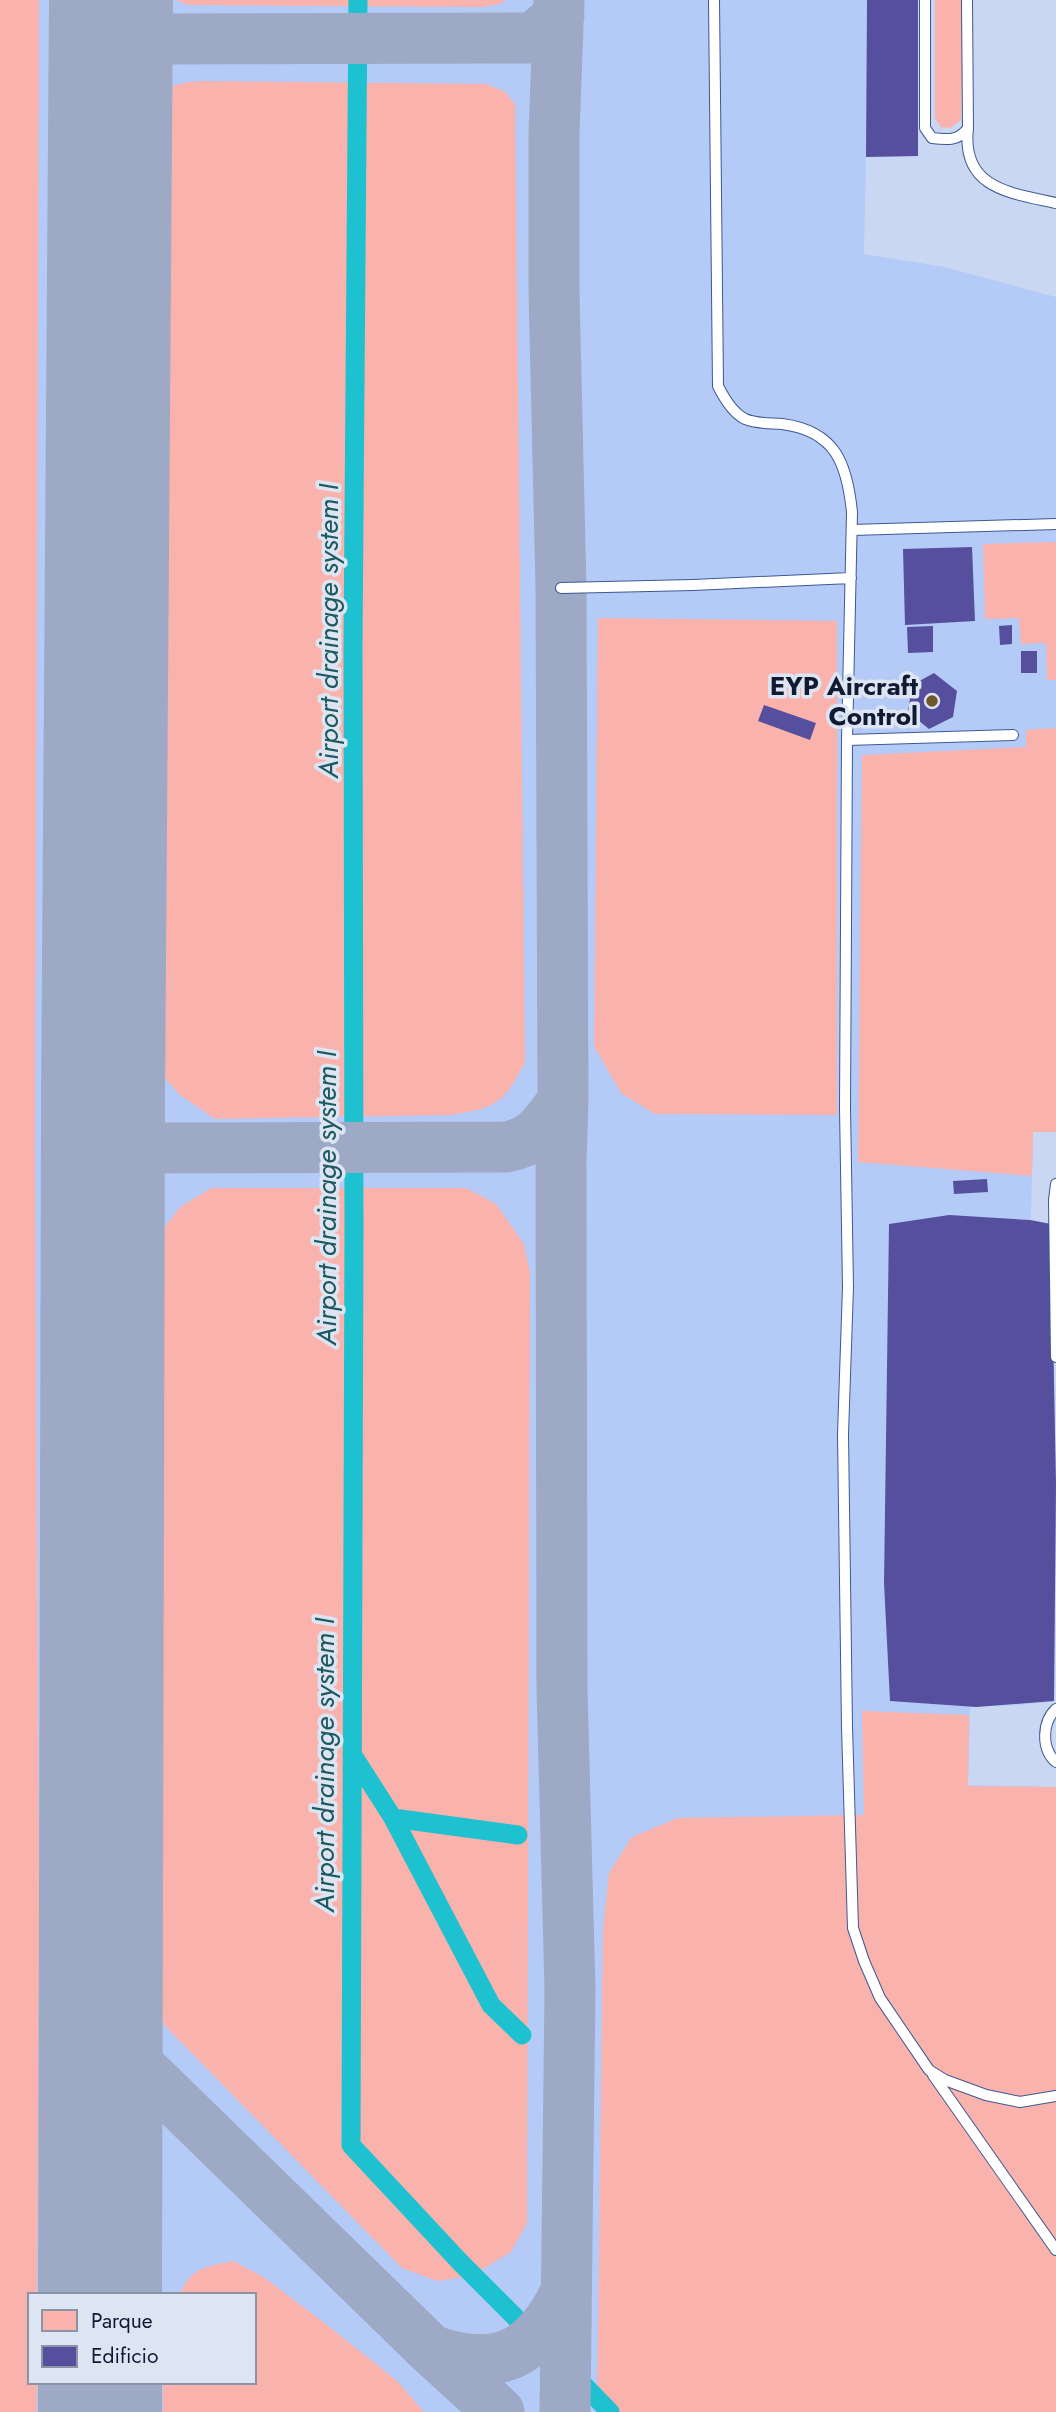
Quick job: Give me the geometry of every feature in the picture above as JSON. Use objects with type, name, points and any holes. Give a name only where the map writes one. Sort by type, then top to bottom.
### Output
[{"type":"lane","points":[[714,0],[718,386],[725,400],[743,418],[757,423],[783,424],[810,430],[829,443],[840,458],[849,481],[852,530],[847,740],[845,1108],[848,1287],[843,1434],[853,1928],[880,1998],[1056,2250]]},
{"type":"lane","points":[[925,0],[925,128],[932,138],[945,140],[964,134],[968,128]]},
{"type":"lane","points":[[968,0],[966,146],[970,158],[987,181],[999,190],[1056,203]]},
{"type":"lane","points":[[852,530],[1056,524]]},
{"type":"lane","points":[[561,588],[851,578]]},
{"type":"lane","points":[[847,740],[1013,735]]},
{"type":"lane","points":[[1056,1184],[1056,1357]]},
{"type":"lane","points":[[1056,1709],[1046,1723],[1046,1747],[1048,1754],[1056,1762]]},
{"type":"lane","points":[[929,2070],[986,2095],[1020,2102],[1056,2096]]},
{"type":"shaded area","points":[[0,0],[918,0],[918,156],[866,157],[864,254],[945,267],[1056,297],[1056,1132],[1033,1132],[1031,1220],[1051,1224],[1056,1485],[1054,1701],[970,1707],[968,1785],[1056,1787],[1056,2412],[0,2412]]},
{"type":"green space","points":[[0,0],[39,0],[35,1146],[39,1911],[37,2293],[28,2293],[28,2384],[37,2384],[37,2412],[0,2412]]},
{"type":"green space","points":[[176,0],[505,0],[500,4],[482,7],[188,5]]},
{"type":"green space","points":[[935,0],[963,0],[962,53],[965,64],[962,74],[961,120],[950,128],[941,127],[935,118]]},
{"type":"green space","points":[[199,81],[486,84],[504,91],[515,104],[525,1062],[504,1095],[479,1110],[451,1115],[215,1119],[180,1095],[162,1075],[149,1043],[156,440],[152,111],[170,88]]},
{"type":"green space","points":[[1056,542],[1056,680],[1047,680],[1046,643],[1021,644],[1019,618],[985,619],[983,544]]},
{"type":"green space","points":[[598,618],[837,621],[837,1115],[655,1114],[621,1093],[594,1046]]},
{"type":"green space","points":[[1056,728],[1056,1132],[1033,1132],[1032,1176],[858,1162],[862,755],[1026,747],[1026,730]]},
{"type":"green space","points":[[212,1188],[466,1188],[496,1204],[524,1244],[530,1273],[527,2223],[511,2252],[472,2276],[437,2281],[402,2268],[171,2032],[162,2022],[157,2004],[161,1829],[152,1281],[155,1240],[180,1207]]},
{"type":"green space","points":[[862,1711],[969,1715],[968,1786],[1056,1787],[1056,2412],[597,2412],[603,1930],[609,1873],[632,1837],[678,1818],[864,1815]]},
{"type":"green space","points":[[233,2261],[265,2278],[397,2381],[424,2412],[163,2412],[163,2384],[256,2384],[256,2293],[180,2293],[194,2274]]},
{"type":"building","points":[[867,0],[918,0],[918,156],[866,157]]},
{"type":"building","points":[[972,547],[975,621],[905,625],[903,549]]},
{"type":"building","points":[[1012,625],[1012,644],[1000,645],[999,626]]},
{"type":"building","points":[[933,626],[933,652],[908,653],[907,627]]},
{"type":"building","points":[[1021,651],[1037,651],[1037,673],[1021,673]]},
{"type":"building","name":"EYP Aircraft Control","points":[[934,673],[957,691],[953,717],[929,729],[908,712],[912,685]]},
{"type":"building","points":[[764,705],[816,723],[810,740],[758,721]]},
{"type":"building","points":[[987,1179],[988,1192],[954,1194],[953,1181]]},
{"type":"building","points":[[949,1215],[1030,1220],[1051,1224],[1056,1485],[1054,1701],[976,1707],[890,1701],[884,1583],[889,1224]]},
{"type":"waterway","name":"Airport drainage system I","points":[[358,0],[353,645],[351,2145],[524,2326]]},
{"type":"waterway","points":[[352,1754],[393,1818],[518,1835]]},
{"type":"waterway","points":[[393,1818],[491,2005],[522,2035]]},
{"type":"waterway","points":[[547,2350],[560,2362]]},
{"type":"waterway","points":[[576,2377],[610,2412]]},
{"type":"taxiway","points":[[115,0],[126,18],[157,39]]},
{"type":"taxiway","points":[[559,0],[554,134],[554,291],[561,588],[562,1688],[570,1990],[565,2412]]},
{"type":"taxiway","points":[[110,95],[120,68],[132,54],[157,39],[533,38],[559,16]]},
{"type":"taxiway","points":[[103,1099],[123,1129],[137,1140],[155,1148],[506,1147],[533,1136],[563,1101]]},
{"type":"taxiway","points":[[102,1198],[123,1166],[155,1148]]},
{"type":"taxiway","points":[[100,2015],[123,2050],[431,2350],[499,2412]]},
{"type":"taxiway","points":[[431,2350],[476,2360],[495,2359],[512,2353],[528,2344],[541,2331],[566,2292]]},
{"type":"runway","points":[[100,2293],[103,1099],[111,0]]},
{"type":"runway","points":[[100,2384],[100,2412]]},
{"type":"place","name":"EYP Aircraft Control","points":[[932,701]]}]
